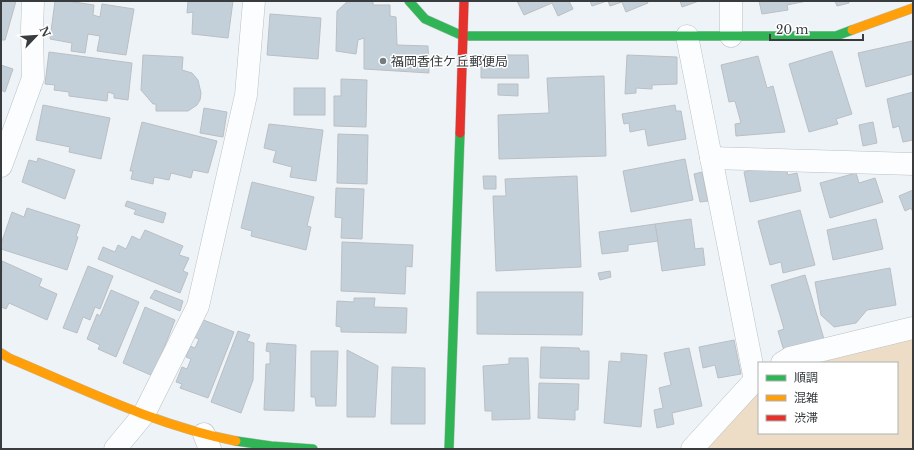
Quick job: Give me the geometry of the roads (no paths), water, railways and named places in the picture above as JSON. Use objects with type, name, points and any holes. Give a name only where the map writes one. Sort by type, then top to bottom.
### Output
[{"type":"street","points":[[1,166],[33,78],[33,1]]},
{"type":"street","points":[[115,449],[144,414],[198,306],[246,95],[254,1]]},
{"type":"street","points":[[409,1],[425,19],[463,36],[836,36],[913,8]]},
{"type":"street","points":[[449,449],[464,1]]},
{"type":"street","points":[[731,1],[731,36]]},
{"type":"street","points":[[687,36],[757,378],[692,449]]},
{"type":"street","points":[[711,158],[913,164]]},
{"type":"street","points":[[784,362],[790,358],[913,328]]},
{"type":"street","points":[[1,353],[9,358],[207,441],[313,449]]},
{"type":"place","name":"福岡香住ケ丘郵便局","points":[[383,61]]}]
